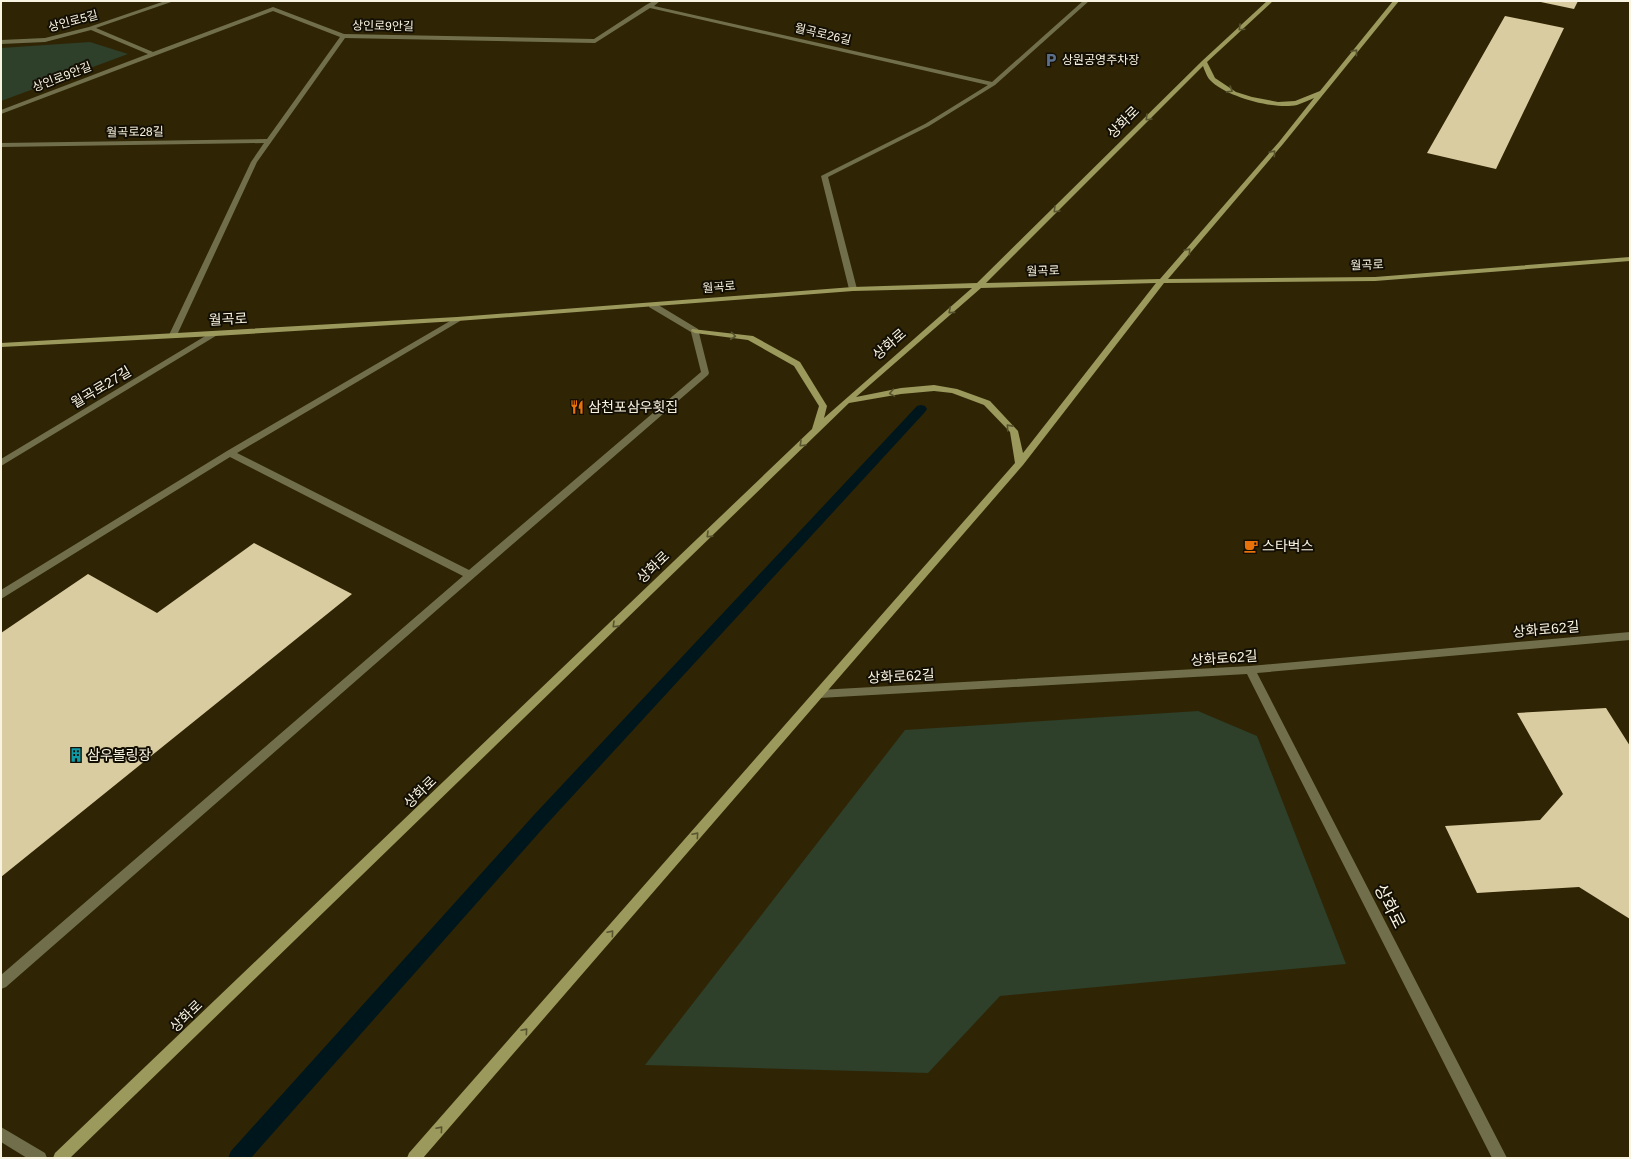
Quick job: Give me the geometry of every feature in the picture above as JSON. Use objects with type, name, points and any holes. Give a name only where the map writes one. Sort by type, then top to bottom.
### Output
[{"type":"main road","name":"상화로","points":[[60,1158],[846,401],[980,285],[1204,62],[1270,1]]},
{"type":"main road","points":[[414,1158],[1020,463],[1162,280],[1281,143],[1396,1]]},
{"type":"main road","points":[[1204,62],[1212,79],[1234,93],[1251,99],[1278,104],[1296,103],[1322,93]]},
{"type":"main road","name":"월곡로","points":[[1,345],[457,319],[853,289],[1162,280],[1375,279],[1630,259]]},
{"type":"main road","points":[[695,331],[750,338],[797,364],[823,406],[816,430]]},
{"type":"main road","points":[[846,401],[927,388],[954,390],[987,403],[1014,430],[1020,463]]},
{"type":"street","name":"상인로5길","points":[[1,42],[45,40],[92,28],[171,1]]},
{"type":"street","name":"상인로9안길","points":[[1,112],[273,9],[343,36],[594,41],[657,1]]},
{"type":"street","points":[[853,289],[824,176],[927,125],[993,84],[1086,1]]},
{"type":"street","name":"월곡로26길","points":[[648,6],[993,84]]},
{"type":"street","points":[[92,28],[152,54]]},
{"type":"street","points":[[174,335],[254,162],[343,36]]},
{"type":"street","name":"월곡로28길","points":[[1,145],[270,141]]},
{"type":"street","points":[[1,983],[470,575],[705,373],[695,331],[652,305]]},
{"type":"street","name":"월곡로","points":[[1,595],[230,453],[457,319]]},
{"type":"street","name":"월곡로27길","points":[[1,463],[215,334]]},
{"type":"street","points":[[230,453],[470,575]]},
{"type":"street","name":"상화로62길","points":[[818,694],[1250,670],[1630,636]]},
{"type":"street","name":"상화로","points":[[1250,670],[1500,1158]]},
{"type":"street","points":[[1,1134],[40,1158]]},
{"type":"green space","points":[[90,42],[128,54],[1,101],[1,48]]},
{"type":"green space","points":[[1198,711],[1257,736],[1346,964],[1000,996],[928,1073],[645,1065],[905,730]]},
{"type":"building","points":[[1536,1],[1578,1],[1574,9]]},
{"type":"building","points":[[1505,16],[1564,28],[1496,169],[1427,153]]},
{"type":"building","name":"삼우볼링장","points":[[254,543],[352,594],[1,877],[1,633],[88,574],[157,613]]},
{"type":"building","points":[[1606,708],[1630,746],[1630,919],[1579,887],[1477,893],[1445,826],[1540,820],[1563,794],[1517,713]]},
{"type":"waterway","points":[[238,1158],[539,821],[921,409]]},
{"type":"place","name":"상원공영주차장","points":[[1051,60]]},
{"type":"place","name":"삼천포삼우횟집","points":[[577,407]]},
{"type":"place","name":"스타벅스","points":[[1251,546]]},
{"type":"place","name":"삼우볼링장","points":[[76,755]]}]
